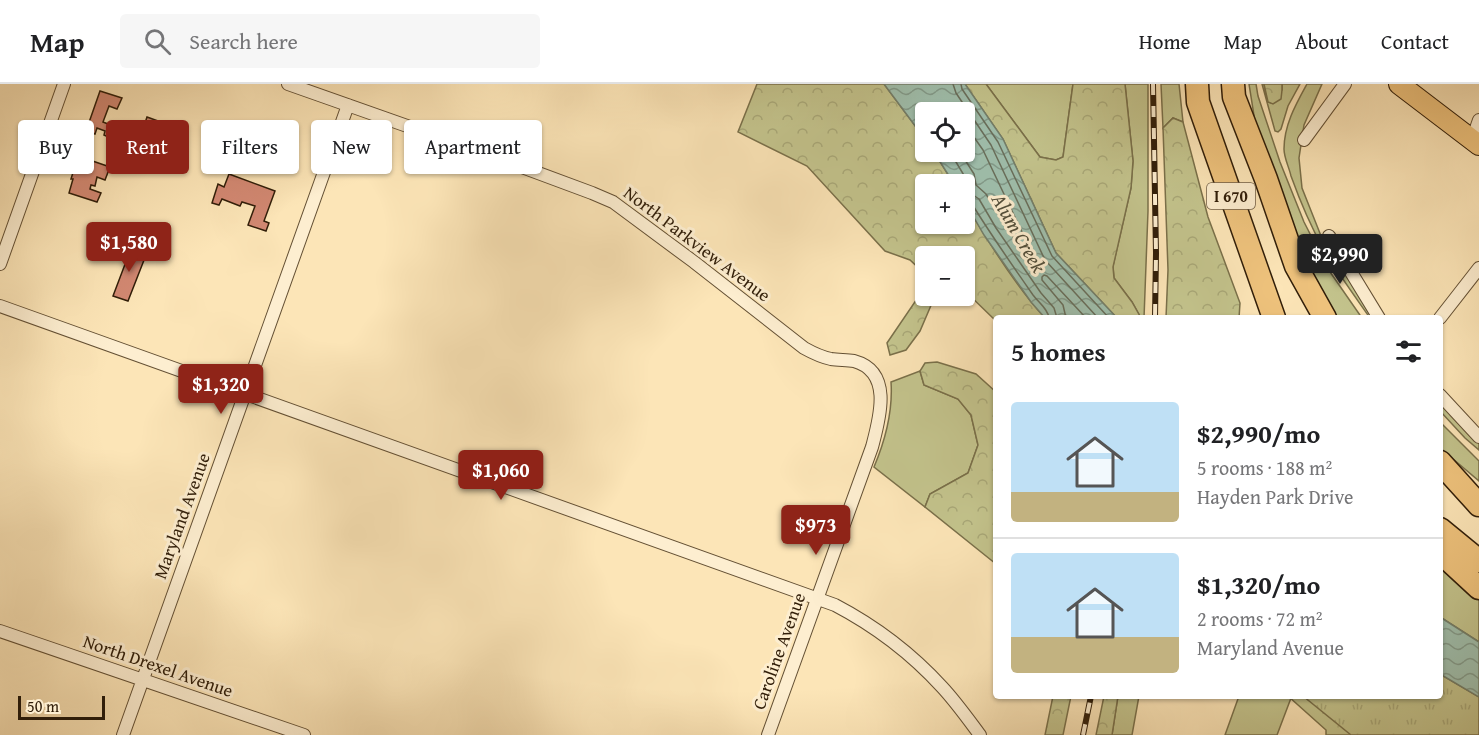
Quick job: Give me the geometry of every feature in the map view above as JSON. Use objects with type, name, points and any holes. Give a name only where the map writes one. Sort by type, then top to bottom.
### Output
[{"type":"highway","name":"I 670","points":[[1197,84],[1198,102],[1273,315]]},
{"type":"highway","name":"I 670","points":[[1233,84],[1234,97],[1296,266],[1323,315]]},
{"type":"highway","points":[[1443,464],[1479,492]]},
{"type":"highway","points":[[1443,465],[1479,505]]},
{"type":"highway","points":[[1443,531],[1479,561]]},
{"type":"highway","points":[[1443,555],[1479,588]]},
{"type":"main road","points":[[1399,84],[1475,142]]},
{"type":"street","points":[[0,264],[64,84]]},
{"type":"street","name":"North Parkview Avenue","points":[[288,84],[495,157],[613,202],[804,348],[825,357],[856,362],[873,374]]},
{"type":"street","points":[[1304,140],[1345,84]]},
{"type":"street","name":"Maryland Avenue","points":[[123,735],[348,105]]},
{"type":"street","points":[[1475,142],[1479,120]]},
{"type":"street","points":[[1329,236],[1377,315]]},
{"type":"street","points":[[1442,315],[1479,268]]},
{"type":"street","points":[[0,306],[835,605],[857,616],[885,635],[914,659],[944,689],[980,735]]},
{"type":"street","name":"Caroline Avenue","points":[[768,735],[874,438],[882,395],[873,374]]},
{"type":"street","points":[[1443,398],[1479,437]]},
{"type":"street","name":"North Drexel Avenue","points":[[0,631],[304,735]]},
{"type":"green space","points":[[757,84],[884,84],[915,126],[915,162],[940,162],[948,174],[915,174],[915,234],[975,234],[975,219],[1002,262],[1043,315],[993,315],[993,318],[975,301],[975,246],[915,246],[915,265],[910,260],[885,251],[807,166],[738,132]]},
{"type":"green space","points":[[965,84],[986,84],[1040,157],[1056,160],[1063,157],[1073,84],[1125,84],[1133,161],[1131,188],[1113,267],[1114,278],[1139,315],[1114,315],[1056,253],[1003,139]]},
{"type":"green space","points":[[986,84],[1073,84],[1063,157],[1056,160],[1040,157]]},
{"type":"green space","points":[[1125,84],[1148,84],[1148,211],[1144,315],[1139,315],[1114,278],[1113,266],[1131,188],[1133,161]]},
{"type":"green space","points":[[1161,84],[1179,84],[1183,122],[1173,118],[1163,128]]},
{"type":"green space","points":[[1249,84],[1256,84],[1280,162],[1304,222],[1328,269],[1360,315],[1335,315],[1302,259],[1256,128]]},
{"type":"green space","points":[[1262,84],[1264,84],[1268,102],[1282,90],[1282,84],[1300,84],[1278,132],[1275,131]]},
{"type":"green space","points":[[1264,84],[1282,84],[1281,99],[1273,104],[1268,102]]},
{"type":"green space","points":[[1307,84],[1322,84],[1304,125],[1299,158],[1302,188],[1323,241],[1373,315],[1368,315],[1323,248],[1291,176],[1284,149],[1288,123]]},
{"type":"green space","points":[[1173,118],[1183,122],[1208,217],[1240,303],[1239,315],[1166,315],[1168,270],[1163,128]]},
{"type":"green space","points":[[915,302],[915,306],[931,306],[920,331],[906,350],[890,355],[887,343]]},
{"type":"green space","points":[[937,362],[976,374],[993,389],[993,562],[925,507],[930,494],[968,473],[978,445],[971,415],[958,399],[924,385],[920,371],[925,363]]},
{"type":"green space","points":[[920,371],[924,385],[958,399],[971,415],[978,445],[968,473],[930,494],[925,507],[874,467],[887,426],[891,404],[891,382]]},
{"type":"green space","points":[[1443,402],[1479,443],[1479,450],[1443,414]]},
{"type":"green space","points":[[1443,425],[1479,461],[1479,481],[1443,451]]},
{"type":"green space","points":[[1443,569],[1479,600],[1479,642],[1443,619]]},
{"type":"green space","points":[[1443,676],[1479,697],[1479,735],[1351,735],[1307,699],[1443,699]]},
{"type":"green space","points":[[1052,699],[1070,699],[1063,735],[1045,735]]},
{"type":"green space","points":[[1103,699],[1118,699],[1112,735],[1096,735]]},
{"type":"green space","points":[[1118,699],[1138,699],[1132,735],[1112,735]]},
{"type":"green space","points":[[1238,699],[1291,699],[1277,735],[1225,735]]},
{"type":"green space","points":[[1291,699],[1347,699],[1385,735],[1326,735],[1326,730]]},
{"type":"water","name":"Alum Creek","points":[[884,84],[965,84],[1003,139],[1056,253],[1114,315],[1042,315],[1031,302],[975,219],[975,174],[948,174],[940,162],[975,162],[975,102],[915,102],[915,126]]},
{"type":"water","points":[[1443,619],[1479,642],[1479,697],[1443,676]]},
{"type":"building","points":[[100,91],[122,98],[117,109],[109,106],[103,122],[106,123],[106,136],[105,131],[97,128],[94,134],[94,120],[90,120]]},
{"type":"building","points":[[94,162],[106,166],[107,174],[105,180],[97,177],[95,186],[91,185],[90,189],[101,193],[97,202],[69,193],[73,179],[71,179],[73,174],[94,174]]},
{"type":"building","points":[[229,174],[275,191],[264,221],[269,223],[266,231],[248,225],[255,206],[242,202],[240,206],[222,199],[219,205],[212,203],[218,184],[224,187]]},
{"type":"building","points":[[122,246],[146,255],[128,301],[113,296],[127,259],[118,255]]},
{"type":"railway","points":[[1153,84],[1155,315]]},
{"type":"railway","points":[[1083,735],[1090,699]]}]
